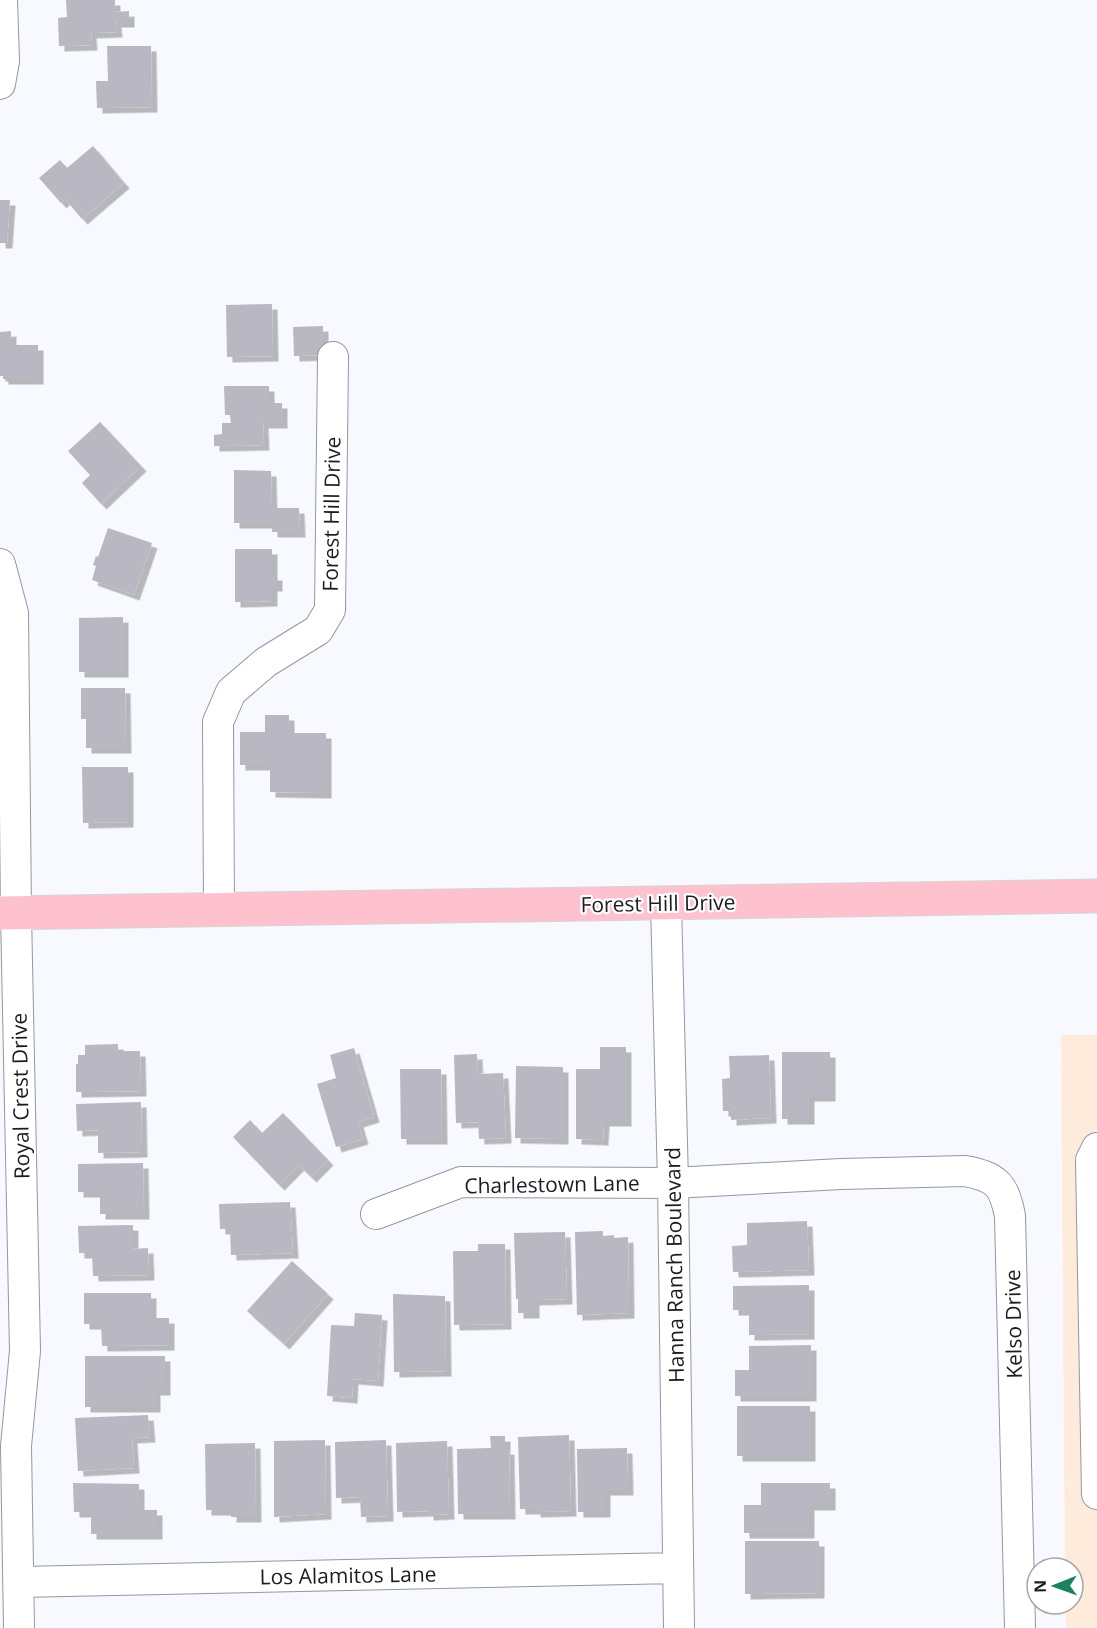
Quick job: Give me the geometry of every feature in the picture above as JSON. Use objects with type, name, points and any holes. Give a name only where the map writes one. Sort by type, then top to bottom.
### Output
[{"type":"main road","name":"Forest Hill Drive","points":[[8,913],[1097,896]]},
{"type":"street","points":[[1,83],[4,60],[2,0]]},
{"type":"street","name":"Forest Hill Drive","points":[[219,909],[218,722],[231,692],[266,662],[318,630],[330,610],[333,357]]},
{"type":"street","name":"Royal Crest Drive","points":[[0,564],[13,613],[8,913],[25,1351],[16,1446],[19,1628]]},
{"type":"street","name":"Hanna Ranch Boulevard","points":[[666,903],[673,1183],[679,1628]]},
{"type":"street","points":[[1097,1148],[1091,1160],[1097,1494]]},
{"type":"street","name":"Kelso Drive","points":[[841,1174],[965,1171],[982,1174],[997,1183],[1006,1195],[1010,1216],[1020,1628]]},
{"type":"street","name":"Charlestown Lane","points":[[376,1214],[461,1182],[673,1183],[841,1174]]},
{"type":"street","name":"Los Alamitos Lane","points":[[19,1581],[678,1568]]},
{"type":"shaded area","points":[[1061,1035],[1097,1035],[1097,1628],[1066,1628],[1066,1616],[1085,1616],[1085,1556],[1065,1556]]},
{"type":"building","points":[[66,0],[115,0],[115,12],[129,11],[129,22],[116,22],[117,32],[91,33],[92,45],[59,46],[58,18],[67,17]]},
{"type":"building","points":[[107,46],[151,46],[152,107],[97,108],[96,81],[108,81]]},
{"type":"building","points":[[93,146],[124,183],[82,219],[65,199],[61,203],[39,178],[60,160],[67,168]]},
{"type":"building","points":[[0,200],[10,200],[7,243],[0,243]]},
{"type":"building","points":[[272,304],[273,356],[227,357],[226,305]]},
{"type":"building","points":[[323,326],[323,355],[294,356],[293,327]]},
{"type":"building","points":[[11,331],[11,345],[38,345],[38,379],[3,379],[3,376],[0,376],[0,332]]},
{"type":"building","points":[[224,386],[269,386],[269,403],[282,403],[282,423],[263,423],[264,445],[214,446],[214,435],[222,434],[222,423],[231,423],[230,415],[225,415]]},
{"type":"building","points":[[100,422],[141,466],[101,504],[82,483],[90,475],[68,451]]},
{"type":"building","points":[[234,470],[271,471],[272,508],[299,508],[300,532],[272,532],[272,523],[234,523]]},
{"type":"building","points":[[108,528],[152,543],[134,595],[92,580],[96,566],[93,565]]},
{"type":"building","points":[[235,549],[272,549],[272,575],[277,575],[277,586],[272,586],[272,601],[235,602]]},
{"type":"building","points":[[123,617],[123,672],[79,672],[79,618]]},
{"type":"building","points":[[81,688],[125,688],[126,748],[86,748],[86,719],[81,719]]},
{"type":"building","points":[[265,715],[289,715],[289,733],[326,733],[326,793],[270,792],[270,765],[240,765],[240,732],[265,732]]},
{"type":"building","points":[[82,767],[128,767],[128,822],[83,823]]},
{"type":"building","points":[[118,1044],[118,1051],[140,1051],[141,1091],[76,1092],[76,1064],[78,1064],[78,1055],[85,1055],[85,1045]]},
{"type":"building","points":[[600,1047],[626,1047],[626,1121],[604,1121],[603,1140],[576,1139],[576,1069],[600,1069]]},
{"type":"building","points":[[354,1048],[374,1117],[358,1122],[363,1139],[336,1147],[317,1084],[336,1078],[330,1055]]},
{"type":"building","points":[[782,1052],[830,1052],[830,1096],[809,1096],[809,1119],[782,1119]]},
{"type":"building","points":[[477,1054],[478,1074],[503,1073],[506,1138],[479,1139],[478,1122],[456,1123],[454,1055]]},
{"type":"building","points":[[769,1055],[771,1118],[731,1120],[731,1111],[723,1111],[722,1079],[730,1078],[729,1056]]},
{"type":"building","points":[[516,1066],[563,1067],[563,1139],[515,1138]]},
{"type":"building","points":[[400,1069],[441,1069],[442,1139],[401,1139]]},
{"type":"building","points":[[141,1102],[142,1152],[98,1153],[98,1130],[77,1131],[76,1104]]},
{"type":"building","points":[[283,1113],[328,1160],[311,1177],[299,1165],[279,1185],[233,1137],[250,1120],[262,1133]]},
{"type":"building","points":[[143,1163],[144,1214],[100,1214],[100,1192],[78,1192],[78,1164]]},
{"type":"building","points":[[290,1202],[293,1253],[231,1255],[230,1229],[220,1229],[219,1204]]},
{"type":"building","points":[[807,1221],[809,1270],[733,1272],[732,1246],[747,1245],[747,1223]]},
{"type":"building","points":[[133,1225],[133,1249],[148,1248],[149,1275],[93,1276],[92,1253],[79,1253],[78,1226]]},
{"type":"building","points":[[603,1231],[603,1236],[628,1237],[629,1313],[577,1315],[575,1232]]},
{"type":"building","points":[[565,1232],[567,1299],[534,1300],[534,1313],[518,1313],[514,1233]]},
{"type":"building","points":[[478,1244],[505,1244],[506,1324],[454,1325],[453,1251],[478,1251]]},
{"type":"building","points":[[292,1261],[328,1294],[284,1344],[247,1311]]},
{"type":"building","points":[[809,1285],[809,1334],[749,1335],[749,1310],[733,1310],[733,1286]]},
{"type":"building","points":[[84,1293],[151,1293],[151,1318],[169,1318],[169,1345],[102,1346],[101,1324],[84,1324]]},
{"type":"building","points":[[393,1294],[445,1296],[446,1371],[394,1372]]},
{"type":"building","points":[[355,1313],[382,1315],[378,1381],[353,1379],[352,1398],[327,1396],[331,1325],[354,1326]]},
{"type":"building","points":[[811,1345],[811,1396],[735,1396],[735,1370],[749,1370],[749,1346]]},
{"type":"building","points":[[85,1356],[165,1356],[165,1390],[155,1390],[155,1407],[85,1407]]},
{"type":"building","points":[[737,1406],[810,1406],[810,1456],[737,1456]]},
{"type":"building","points":[[148,1415],[150,1437],[132,1438],[134,1468],[78,1471],[75,1418]]},
{"type":"building","points":[[569,1435],[571,1511],[535,1512],[535,1509],[520,1509],[518,1437]]},
{"type":"building","points":[[490,1436],[505,1436],[505,1449],[509,1449],[510,1514],[458,1514],[457,1449],[491,1448]]},
{"type":"building","points":[[325,1440],[326,1514],[274,1517],[274,1441]]},
{"type":"building","points":[[386,1440],[388,1516],[361,1517],[360,1497],[336,1498],[335,1442]]},
{"type":"building","points":[[447,1441],[449,1514],[428,1515],[428,1511],[397,1512],[396,1443]]},
{"type":"building","points":[[255,1443],[256,1517],[231,1517],[231,1510],[206,1510],[205,1444]]},
{"type":"building","points":[[627,1448],[628,1490],[605,1490],[605,1512],[578,1512],[577,1449]]},
{"type":"building","points":[[73,1483],[139,1484],[139,1510],[157,1510],[157,1534],[91,1534],[91,1512],[74,1512]]},
{"type":"building","points":[[761,1483],[830,1483],[830,1505],[809,1505],[809,1533],[744,1533],[744,1505],[761,1505]]},
{"type":"building","points":[[745,1541],[819,1541],[819,1593],[745,1594]]}]
